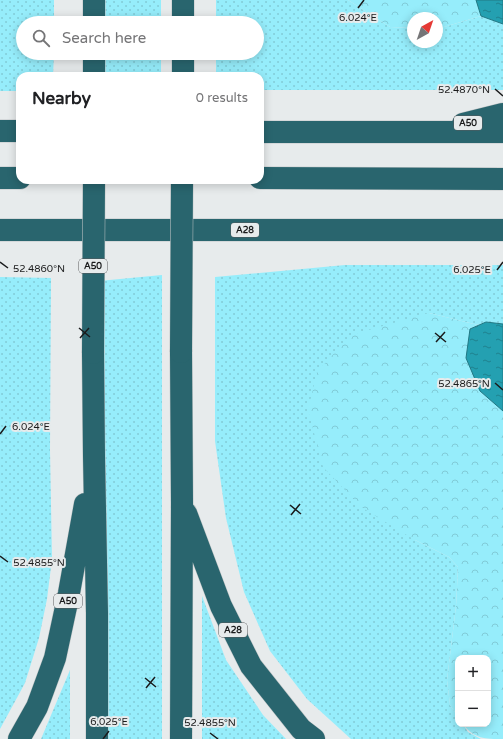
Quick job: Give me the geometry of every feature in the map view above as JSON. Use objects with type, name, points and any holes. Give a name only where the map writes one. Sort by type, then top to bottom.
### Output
[{"type":"highway","points":[[94,60],[94,72]]},
{"type":"highway","points":[[183,60],[183,72]]},
{"type":"highway","name":"A50","points":[[434,132],[503,114]]},
{"type":"highway","points":[[0,131],[16,131]]},
{"type":"highway","points":[[264,132],[503,132]]},
{"type":"highway","points":[[0,178],[16,178]]},
{"type":"highway","points":[[264,178],[503,179]]},
{"type":"highway","name":"A50","points":[[94,184],[93,352],[97,613],[97,739]]},
{"type":"highway","points":[[181,739],[182,184]]},
{"type":"highway","name":"A28","points":[[0,230],[499,232]]},
{"type":"highway","name":"A50","points":[[19,739],[37,707],[55,658],[69,593],[94,456]]},
{"type":"highway","name":"A28","points":[[182,503],[221,606],[251,666],[301,729],[314,739]]},
{"type":"green space","points":[[0,0],[54,0],[54,16],[16,16],[16,60],[54,60],[53,72],[16,72],[16,91],[0,91]]},
{"type":"green space","points":[[101,0],[161,0],[161,16],[101,16]]},
{"type":"green space","points":[[216,0],[348,0],[390,27],[407,28],[407,48],[443,48],[443,27],[481,16],[503,24],[503,90],[264,90],[264,72],[216,72],[216,60],[264,60],[264,16],[216,16]]},
{"type":"green space","points":[[348,0],[476,0],[481,16],[443,27],[443,12],[407,12],[407,28],[390,27]]},
{"type":"green space","points":[[101,60],[161,60],[161,72],[100,72]]},
{"type":"green space","points":[[345,265],[503,265],[503,324],[486,322],[478,325],[429,313],[415,540],[449,557],[458,567],[456,606],[447,680],[450,705],[455,712],[455,727],[465,727],[468,732],[481,739],[351,739],[307,699],[270,651],[244,592],[226,518],[215,441],[215,277]]},
{"type":"green space","points":[[162,275],[162,739],[103,739],[99,281]]},
{"type":"green space","points":[[0,277],[51,278],[50,450],[52,559],[47,599],[39,638],[25,683],[0,729]]},
{"type":"green space","points":[[429,313],[478,325],[470,329],[480,391],[503,411],[503,739],[480,737],[471,733],[465,727],[491,727],[491,655],[455,655],[455,712],[450,705],[447,680],[456,606],[458,567],[449,557],[415,540],[361,507],[323,467],[308,410],[317,372],[351,335]]},
{"type":"green space","points":[[202,596],[226,660],[263,715],[286,739],[202,739]]},
{"type":"green space","points":[[70,670],[70,739],[41,739]]},
{"type":"water","points":[[476,0],[503,0],[503,24],[481,16]]},
{"type":"water","points":[[486,322],[503,324],[503,411],[480,391],[466,358],[470,329]]}]
